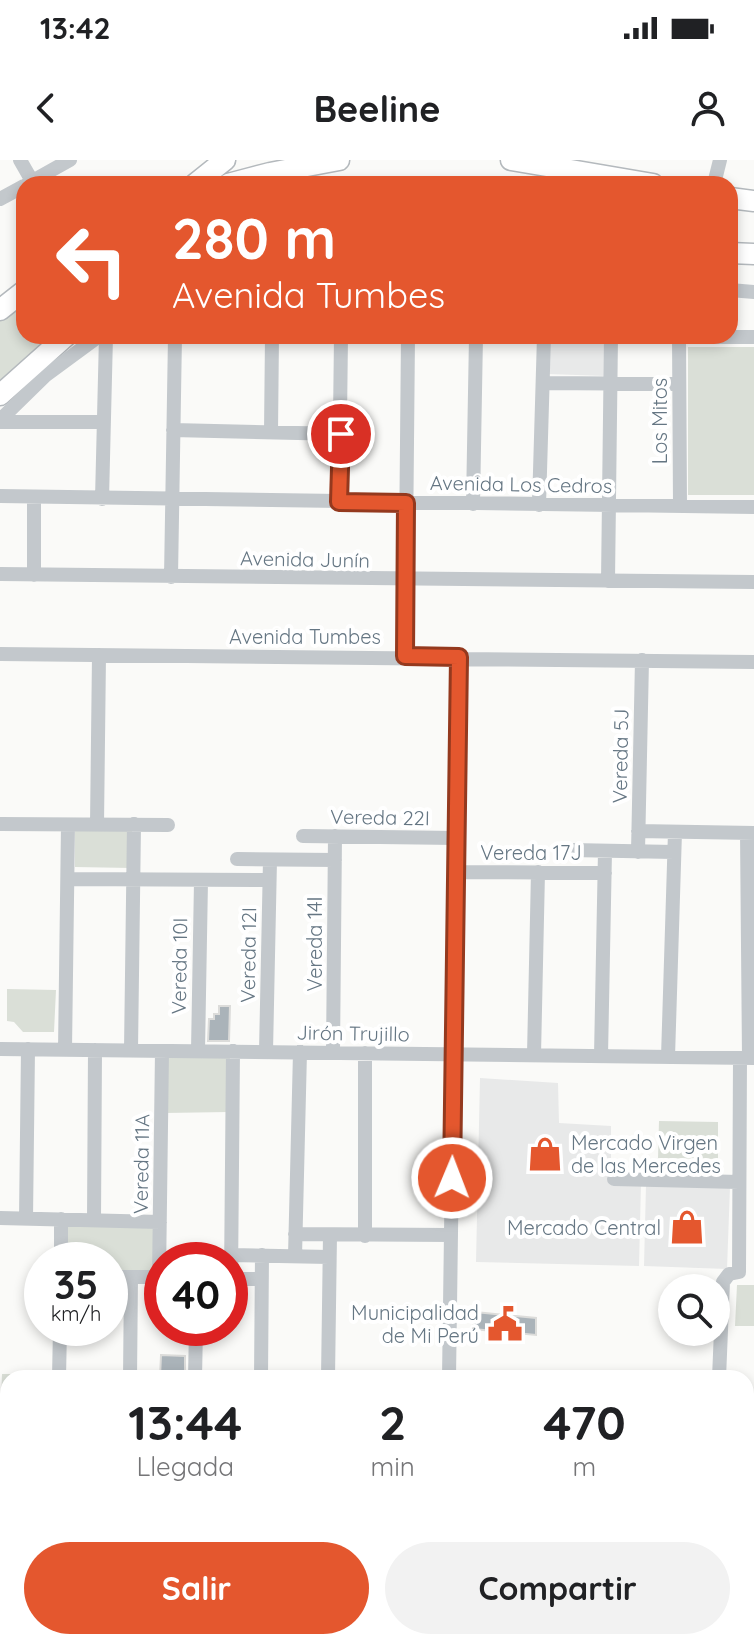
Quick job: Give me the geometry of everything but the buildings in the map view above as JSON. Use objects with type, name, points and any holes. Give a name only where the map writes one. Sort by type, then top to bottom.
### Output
[{"type":"highway","points":[[205,176],[225,160]]},
{"type":"highway","points":[[260,176],[315,162],[339,160]]},
{"type":"highway","points":[[511,160],[616,168],[634,176]]},
{"type":"highway","points":[[0,310],[16,297]]},
{"type":"highway","points":[[0,395],[57,344]]},
{"type":"highway","points":[[0,404],[17,379]]},
{"type":"street","points":[[42,176],[70,160]]},
{"type":"street","points":[[0,421],[46,375],[88,344]]},
{"type":"street","points":[[102,499],[106,344]]},
{"type":"street","points":[[171,577],[175,344]]},
{"type":"street","points":[[271,432],[272,344]]},
{"type":"street","points":[[339,502],[341,344]]},
{"type":"street","points":[[405,656],[408,344]]},
{"type":"street","points":[[473,504],[476,344]]},
{"type":"street","points":[[539,505],[544,344]]},
{"type":"street","points":[[608,581],[611,344]]},
{"type":"street","name":"Los Mitos","points":[[679,344],[680,506]]},
{"type":"street","points":[[543,383],[679,384]]},
{"type":"street","points":[[0,421],[104,422]]},
{"type":"street","points":[[173,430],[341,434]]},
{"type":"street","name":"Avenida Los Cedros","points":[[0,496],[754,507]]},
{"type":"street","points":[[34,498],[34,575]]},
{"type":"street","name":"Avenida Junín","points":[[0,574],[754,582]]},
{"type":"street","name":"Avenida Tumbes","points":[[0,654],[754,662]]},
{"type":"street","points":[[97,825],[99,655]]},
{"type":"street","points":[[449,1370],[459,657]]},
{"type":"street","name":"Vereda 5J","points":[[638,852],[642,660]]},
{"type":"street","points":[[0,824],[168,825]]},
{"type":"street","points":[[131,1050],[134,824]]},
{"type":"street","points":[[65,1050],[68,825]]},
{"type":"street","points":[[638,831],[751,833],[748,1058],[739,1182],[746,1272],[729,1274],[723,1282],[719,1370]]},
{"type":"street","points":[[668,1057],[675,832]]},
{"type":"street","name":"Vereda 22I","points":[[303,836],[456,838]]},
{"type":"street","name":"Vereda 14I","points":[[333,1052],[335,836]]},
{"type":"street","points":[[571,850],[674,852]]},
{"type":"street","points":[[601,1056],[605,851]]},
{"type":"street","points":[[237,859],[335,860]]},
{"type":"street","name":"Vereda 12I","points":[[266,1052],[270,860]]},
{"type":"street","name":"Vereda 17J","points":[[455,872],[605,873]]},
{"type":"street","points":[[534,1055],[538,872]]},
{"type":"street","points":[[68,879],[269,880]]},
{"type":"street","name":"Vereda 10I","points":[[198,1051],[201,881]]},
{"type":"street","name":"Jirón Trujillo","points":[[0,1049],[748,1058]]},
{"type":"street","points":[[26,1219],[28,1049]]},
{"type":"street","points":[[94,1220],[95,1050]]},
{"type":"street","name":"Vereda 11A","points":[[160,1242],[162,1051]]},
{"type":"street","points":[[231,1242],[233,1051]]},
{"type":"street","points":[[295,1256],[300,1052]]},
{"type":"street","points":[[365,1053],[365,1236]]},
{"type":"street","points":[[614,1179],[739,1182]]},
{"type":"street","points":[[0,1218],[160,1222]]},
{"type":"street","points":[[61,1219],[61,1242]]},
{"type":"street","points":[[295,1234],[451,1235]]},
{"type":"street","points":[[328,1370],[330,1235]]},
{"type":"street","points":[[248,1255],[329,1257]]},
{"type":"street","points":[[261,1370],[262,1255]]},
{"type":"street","points":[[130,1370],[131,1277],[144,1277]]},
{"type":"street","points":[[248,1279],[261,1279]]},
{"type":"street","points":[[59,1370],[60,1346]]},
{"type":"street","points":[[195,1370],[196,1346]]},
{"type":"shaded area","points":[[16,307],[16,344],[47,344],[0,386],[0,320]]},
{"type":"shaded area","points":[[549,344],[605,344],[605,376],[548,374]]},
{"type":"shaded area","points":[[688,347],[754,347],[754,495],[688,495]]},
{"type":"shaded area","points":[[75,829],[132,830],[131,868],[75,867]]},
{"type":"shaded area","points":[[7,989],[56,990],[54,1032],[23,1032],[14,1022],[7,1021]]},
{"type":"shaded area","points":[[165,1053],[230,1055],[228,1112],[165,1113]]},
{"type":"shaded area","name":"Mercado Virgen de las Mercedes","points":[[480,1078],[558,1083],[559,1123],[611,1126],[611,1182],[641,1183],[639,1266],[476,1262]]},
{"type":"shaded area","points":[[659,1121],[718,1122],[718,1159],[658,1158]]},
{"type":"shaded area","name":"Mercado Central","points":[[646,1185],[730,1187],[727,1269],[644,1266]]},
{"type":"shaded area","points":[[65,1222],[157,1225],[156,1242],[144,1242],[144,1275],[128,1274],[128,1242],[64,1242]]},
{"type":"shaded area","points":[[737,1285],[754,1285],[754,1326],[735,1326]]},
{"type":"place","name":"Mercado Virgen de las Mercedes","points":[[545,1154]]},
{"type":"place","name":"Mercado Central","points":[[687,1227]]},
{"type":"place","name":"Municipalidad de Mi Perú","points":[[505,1324]]},
{"type":"route","points":[[341,434],[339,502],[406,503],[405,656],[459,657],[452,1178]]}]
